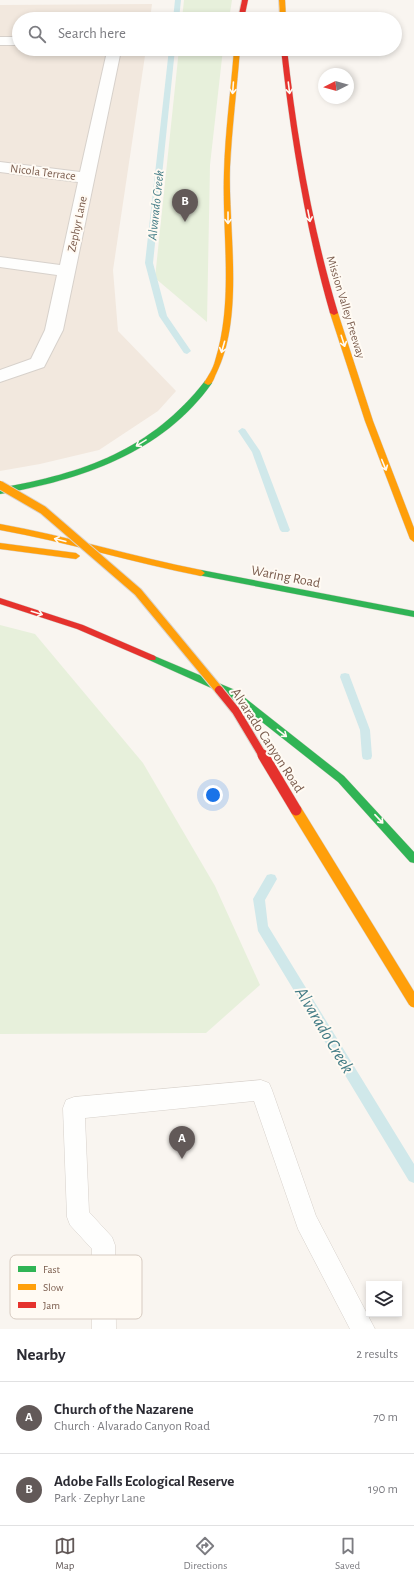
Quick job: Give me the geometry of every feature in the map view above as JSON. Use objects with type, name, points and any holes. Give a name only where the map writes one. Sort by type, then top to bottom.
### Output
[{"type":"main road","points":[[243,12],[245,0]]},
{"type":"main road","points":[[282,0],[283,12]]},
{"type":"main road","points":[[0,491],[52,481],[118,458],[164,429],[199,396],[216,371],[226,336],[228,298],[227,173],[236,56]]},
{"type":"main road","name":"Mission Valley Freeway","points":[[285,56],[296,150],[322,277],[379,452],[414,539]]},
{"type":"main road","name":"Alvarado Canyon Road","points":[[0,485],[43,510],[138,592],[236,711],[414,1002]]},
{"type":"main road","name":"Waring Road","points":[[0,527],[24,531],[152,564],[414,614]]},
{"type":"main road","name":"Waring Road","points":[[0,546],[152,564]]},
{"type":"main road","points":[[0,601],[80,627],[232,693],[341,779],[414,859]]},
{"type":"street","points":[[0,41],[12,41]]},
{"type":"street","name":"Zephyr Lane","points":[[1,376],[38,363],[54,330],[113,56]]},
{"type":"street","name":"Nicola Terrace","points":[[0,167],[87,178]]},
{"type":"street","points":[[0,262],[67,271]]},
{"type":"lane","points":[[104,1255],[104,1245],[78,1217],[74,1108],[260,1090],[306,1221],[363,1329]]},
{"type":"shaded area","points":[[152,4],[151,12],[12,12],[12,56],[145,56],[113,270],[118,331],[176,391],[158,411],[99,450],[40,464],[0,471],[0,5]]},
{"type":"green space","points":[[184,0],[232,0],[230,12],[183,12]]},
{"type":"green space","points":[[178,56],[222,56],[210,165],[207,322],[155,278]]},
{"type":"green space","points":[[0,625],[35,634],[143,763],[215,886],[260,985],[206,1033],[0,1034]]},
{"type":"waterway","name":"Alvarado Creek","points":[[177,12],[178,0]]},
{"type":"waterway","name":"Alvarado Creek","points":[[171,56],[149,263],[163,316],[187,351]]},
{"type":"waterway","name":"Alvarado Creek","points":[[242,431],[256,451],[285,530]]},
{"type":"waterway","name":"Alvarado Creek","points":[[345,677],[365,730],[367,756]]},
{"type":"waterway","name":"Alvarado Creek","points":[[271,879],[259,899],[262,927],[414,1176]]},
{"type":"traffic: fast","points":[[0,491],[73,475],[117,457],[138,446],[159,432],[194,401],[208,383]]},
{"type":"traffic: fast","points":[[201,573],[414,614]]},
{"type":"traffic: fast","points":[[152,658],[232,693],[341,779],[414,859]]},
{"type":"traffic: slow","points":[[282,0],[283,12]]},
{"type":"traffic: slow","points":[[208,383],[218,363],[225,338],[228,311],[229,253],[227,174],[236,56]]},
{"type":"traffic: slow","points":[[334,313],[369,421],[414,539]]},
{"type":"traffic: slow","points":[[0,485],[43,510],[138,592],[219,690]]},
{"type":"traffic: slow","points":[[0,527],[51,537],[201,573]]},
{"type":"traffic: slow","points":[[0,546],[76,556]]},
{"type":"traffic: slow","points":[[296,810],[414,1002]]},
{"type":"traffic: jam","points":[[242,12],[245,0]]},
{"type":"traffic: jam","points":[[285,56],[302,182],[324,281],[334,313]]},
{"type":"traffic: jam","points":[[0,601],[80,627],[152,658]]},
{"type":"traffic: jam","points":[[219,690],[236,711],[296,810]]},
{"type":"place","name":"Adobe Falls Ecological Reserve","points":[[185,222]]},
{"type":"place","name":"Church of the Nazarene","points":[[182,1159]]}]
